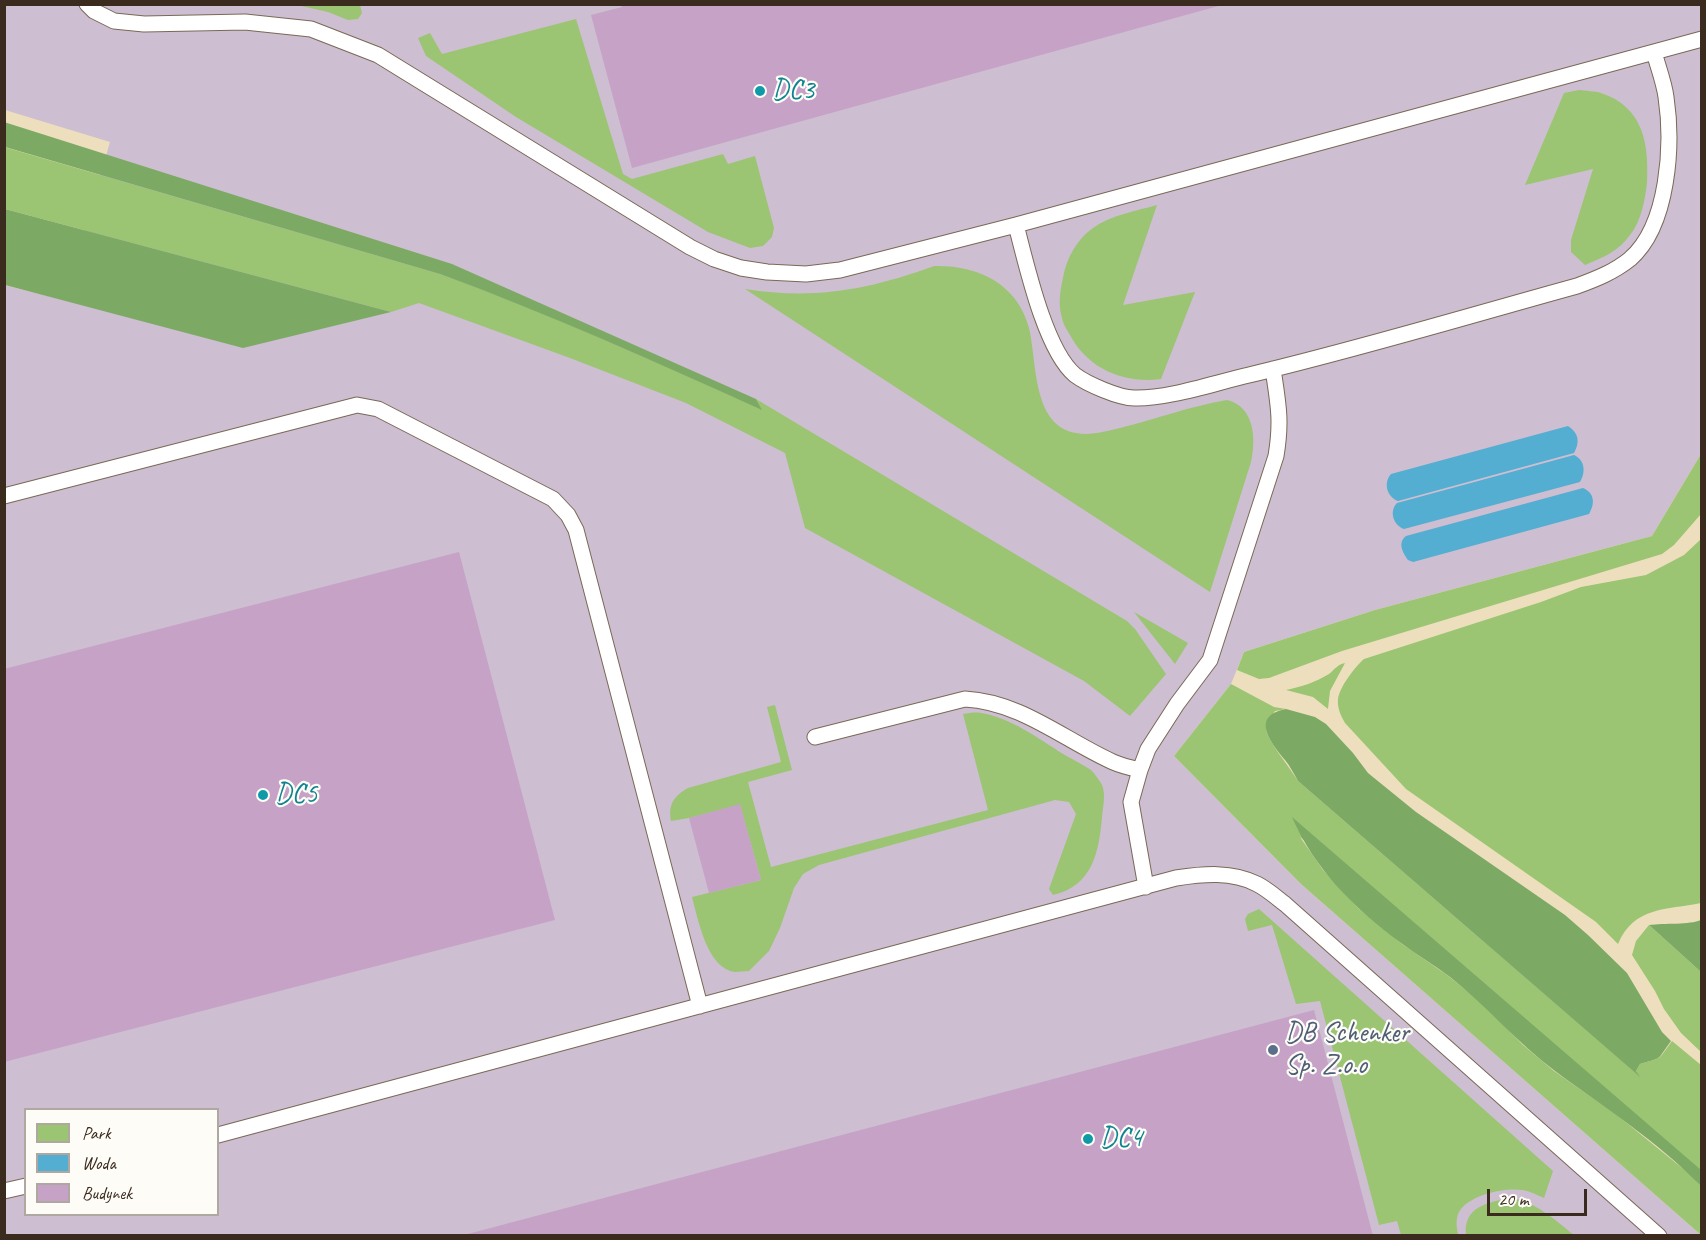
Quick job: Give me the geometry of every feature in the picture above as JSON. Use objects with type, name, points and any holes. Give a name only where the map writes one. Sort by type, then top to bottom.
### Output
[{"type":"lane","points":[[87,4],[94,11],[114,21],[144,24],[245,22],[311,29],[378,55],[690,247],[714,259],[767,272],[806,274],[840,270],[1016,225],[1701,39]]},
{"type":"lane","points":[[1016,225],[1046,330],[1059,354],[1075,375],[1106,391],[1131,398],[1155,397],[1273,369],[1577,286],[1608,275],[1631,258],[1643,244],[1653,225],[1663,195],[1668,168],[1666,96],[1654,52]]},
{"type":"lane","points":[[1146,887],[1131,802],[1148,748],[1210,660],[1276,456],[1280,432],[1280,412],[1273,369]]},
{"type":"lane","points":[[4,496],[357,405],[378,409],[553,499],[568,515],[576,530],[700,1006]]},
{"type":"lane","points":[[815,737],[965,699],[976,699],[1021,713],[1114,763],[1140,770]]},
{"type":"lane","points":[[219,1135],[1176,878],[1205,873],[1233,876],[1257,883],[1285,904],[1659,1236]]},
{"type":"lane","points":[[4,1191],[24,1186]]},
{"type":"shaded area","points":[[5,5],[1701,5],[1701,454],[1652,536],[1375,610],[1244,652],[1231,684],[1174,756],[1301,884],[1701,1235],[5,1235],[4,285],[64,300],[110,142],[5,110]]},
{"type":"green space","points":[[297,5],[360,5],[362,13],[358,19],[348,20],[328,12]]},
{"type":"green space","points":[[576,19],[623,174],[632,179],[723,154],[728,164],[755,156],[774,228],[772,237],[763,246],[750,248],[708,232],[516,117],[426,56],[418,38],[430,33],[442,54]]},
{"type":"green space","points":[[1579,90],[1601,93],[1627,108],[1641,129],[1647,155],[1644,203],[1634,230],[1615,250],[1585,265],[1571,252],[1571,240],[1593,169],[1525,185],[1564,93]]},
{"type":"green space","points":[[4,122],[452,264],[756,399],[762,410],[562,322],[440,274],[5,147]]},
{"type":"green space","points":[[4,147],[440,274],[562,321],[761,409],[756,399],[1127,621],[1166,674],[1130,716],[1084,681],[805,528],[785,453],[686,403],[419,303],[391,312],[5,209]]},
{"type":"green space","points":[[1157,205],[1123,305],[1195,292],[1161,379],[1134,379],[1108,372],[1087,357],[1078,347],[1063,320],[1060,293],[1064,271],[1070,257],[1077,244],[1087,233],[1116,217]]},
{"type":"green space","points":[[5,209],[391,312],[243,348],[5,285]]},
{"type":"green space","points":[[934,266],[980,273],[1005,288],[1015,299],[1029,328],[1039,390],[1044,405],[1051,418],[1062,428],[1082,434],[1098,433],[1227,400],[1243,409],[1253,434],[1251,462],[1210,592],[745,289],[794,293],[841,291],[886,281]]},
{"type":"green space","points":[[1701,454],[1701,514],[1674,545],[1662,554],[1342,651],[1269,678],[1259,679],[1237,670],[1244,652],[1375,610],[1652,536]]},
{"type":"green space","points":[[1701,539],[1701,903],[1664,909],[1642,916],[1625,932],[1618,944],[1596,922],[1406,789],[1345,723],[1339,709],[1338,699],[1348,677],[1364,659],[1581,587],[1646,575],[1684,555]]},
{"type":"green space","points":[[1134,612],[1188,643],[1175,664]]},
{"type":"green space","points":[[1345,663],[1330,691],[1328,709],[1313,697],[1286,690],[1319,679]]},
{"type":"green space","points":[[1231,684],[1274,707],[1286,709],[1275,711],[1266,728],[1274,746],[1298,781],[1638,1075],[1636,1071],[1640,1064],[1662,1055],[1672,1041],[1701,1065],[1701,1172],[1300,837],[1323,870],[1359,909],[1481,1002],[1523,1045],[1554,1071],[1618,1116],[1692,1176],[1701,1186],[1701,1235],[1301,884],[1174,756]]},
{"type":"green space","points":[[775,705],[792,770],[748,782],[771,867],[988,810],[963,714],[976,713],[1003,719],[1024,729],[1088,768],[1095,775],[1102,785],[1104,801],[1099,842],[1091,865],[1077,884],[1053,895],[1049,889],[1076,814],[1069,802],[1055,800],[819,865],[803,874],[794,888],[769,951],[749,971],[735,972],[725,969],[717,962],[705,942],[692,897],[761,880],[740,805],[671,821],[670,810],[676,797],[688,788],[781,762],[767,707]]},
{"type":"green space","points":[[1286,709],[1315,717],[1326,724],[1368,773],[1416,812],[1565,915],[1627,973],[1662,1032],[1671,1041],[1659,1057],[1640,1064],[1636,1071],[1640,1077],[1298,781],[1266,730],[1269,717],[1275,712]]},
{"type":"green space","points":[[1292,817],[1701,1170],[1701,1186],[1667,1154],[1541,1060],[1450,977],[1368,917],[1324,871],[1301,836]]},
{"type":"green space","points":[[1259,909],[1553,1171],[1544,1198],[1528,1191],[1515,1189],[1497,1191],[1478,1197],[1470,1201],[1459,1212],[1458,1235],[1401,1235],[1397,1221],[1379,1225],[1320,1001],[1296,1004],[1272,925],[1248,931],[1245,919],[1248,914]]},
{"type":"green space","points":[[1701,920],[1701,972],[1649,925],[1696,922]]},
{"type":"green space","points":[[1649,925],[1701,972],[1701,1052],[1681,1033],[1632,955],[1636,941]]},
{"type":"green space","points":[[1511,1198],[1529,1203],[1574,1235],[1466,1235],[1466,1226],[1473,1212],[1486,1204]]},
{"type":"water","points":[[1568,426],[1577,438],[1574,453],[1398,501],[1387,489],[1387,481],[1391,474]]},
{"type":"water","points":[[1574,455],[1578,457],[1583,467],[1580,482],[1404,529],[1393,518],[1393,510],[1397,503]]},
{"type":"water","points":[[1583,488],[1590,493],[1593,499],[1589,514],[1413,562],[1408,560],[1401,545],[1406,536]]},
{"type":"building","name":"DC3","points":[[621,4],[1222,5],[632,168],[591,15],[622,7]]},
{"type":"building","name":"DC5","points":[[459,552],[555,920],[4,1062],[4,669]]},
{"type":"building","points":[[740,804],[761,880],[709,893],[689,818]]},
{"type":"building","name":"DC4","points":[[1314,1010],[1373,1236],[464,1236],[464,1235]]},
{"type":"place","name":"DC3","points":[[760,91]]},
{"type":"place","name":"DC5","points":[[263,795]]},
{"type":"place","name":"DB Schenker Sp. Z.o.o","points":[[1273,1050]]},
{"type":"place","name":"DC4","points":[[1088,1139]]}]
